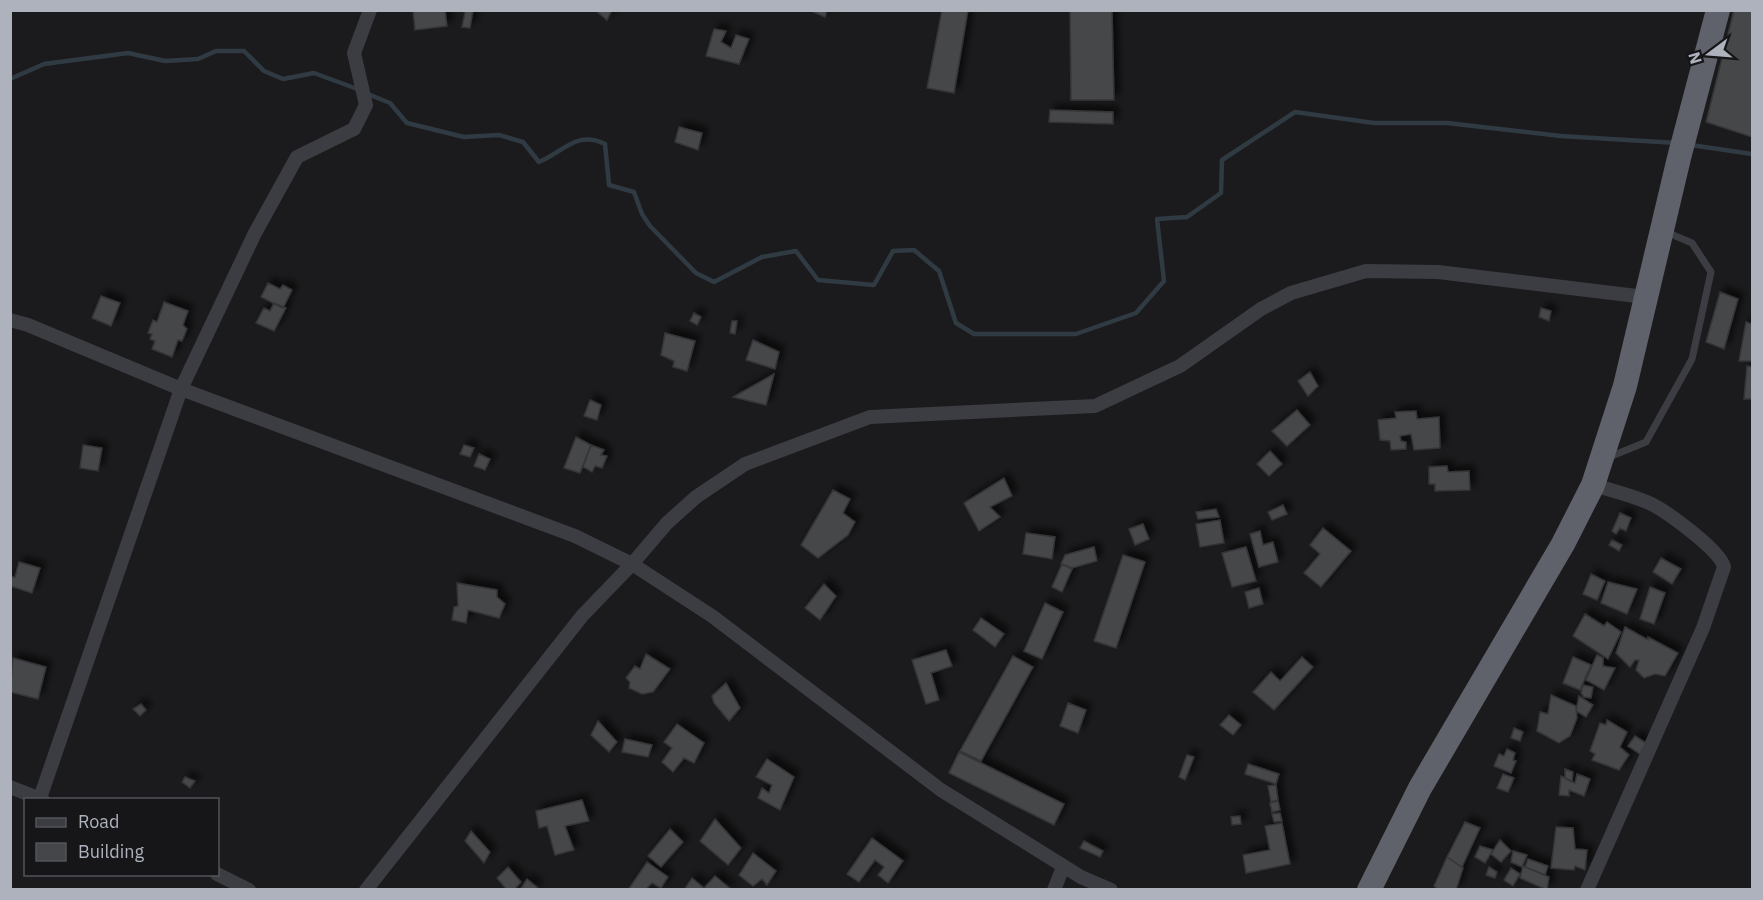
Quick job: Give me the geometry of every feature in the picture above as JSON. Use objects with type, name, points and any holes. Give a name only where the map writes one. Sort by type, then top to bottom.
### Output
[{"type":"highway","points":[[1369,890],[1420,788],[1563,544],[1593,484],[1625,386],[1679,158],[1718,10]]},
{"type":"street","points":[[41,798],[181,389],[255,233],[297,157],[354,129],[366,105],[354,53],[370,10]]},
{"type":"street","points":[[366,890],[582,616],[632,564],[667,523],[696,497],[745,464],[870,417],[1095,406],[1180,366],[1261,309],[1291,293],[1366,271],[1438,272],[1645,297]]},
{"type":"street","points":[[10,320],[28,325],[181,389],[575,536],[632,564],[712,616],[941,790],[1064,867],[1111,890]]},
{"type":"street","points":[[1587,890],[1703,628],[1724,567],[1722,559],[1702,541],[1649,503],[1593,484]]},
{"type":"street","points":[[10,787],[38,798]]},
{"type":"street","points":[[1054,890],[1064,867]]},
{"type":"street","points":[[219,875],[249,890]]},
{"type":"lane","points":[[1602,460],[1646,442],[1692,359],[1711,272],[1692,243],[1662,230]]},
{"type":"building","points":[[413,10],[445,10],[447,26],[415,30]]},
{"type":"building","points":[[456,10],[473,10],[470,28],[462,27],[465,12]]},
{"type":"building","points":[[595,10],[612,10],[607,20]]},
{"type":"building","points":[[809,10],[827,10],[825,17]]},
{"type":"building","points":[[942,10],[968,10],[954,93],[927,88]]},
{"type":"building","points":[[1070,10],[1112,10],[1114,100],[1071,100]]},
{"type":"building","points":[[1734,10],[1752,10],[1752,137],[1706,122]]},
{"type":"building","points":[[714,29],[726,31],[721,42],[731,48],[736,35],[749,39],[739,64],[706,56]]},
{"type":"building","points":[[1050,110],[1113,112],[1113,124],[1049,122]]},
{"type":"building","points":[[679,127],[702,133],[698,150],[675,142]]},
{"type":"building","points":[[268,283],[280,289],[283,285],[292,290],[283,308],[261,297]]},
{"type":"building","points":[[1720,292],[1738,299],[1724,349],[1706,342]]},
{"type":"building","points":[[101,296],[120,303],[111,326],[92,318]]},
{"type":"building","points":[[164,302],[188,311],[183,325],[187,329],[182,341],[178,340],[172,357],[152,349],[155,341],[150,339],[152,334],[148,333],[153,320],[157,322]]},
{"type":"building","points":[[274,303],[286,308],[274,331],[256,323],[264,308],[270,311]]},
{"type":"building","points":[[1541,308],[1551,311],[1549,321],[1539,317]]},
{"type":"building","points":[[694,313],[701,317],[697,325],[690,321]]},
{"type":"building","points":[[732,321],[737,321],[735,334],[730,333]]},
{"type":"building","points":[[1746,322],[1752,324],[1752,361],[1739,361]]},
{"type":"building","points":[[665,333],[695,341],[687,371],[673,367],[674,361],[661,355]]},
{"type":"building","points":[[753,340],[779,352],[775,369],[746,360]]},
{"type":"building","points":[[1747,366],[1752,367],[1752,399],[1744,399]]},
{"type":"building","points":[[1310,372],[1318,386],[1308,396],[1298,381]]},
{"type":"building","points":[[774,374],[766,405],[733,397]]},
{"type":"building","points":[[590,400],[601,405],[597,420],[584,416]]},
{"type":"building","points":[[1297,410],[1310,425],[1287,446],[1272,431]]},
{"type":"building","points":[[1416,411],[1417,419],[1439,417],[1440,448],[1414,450],[1411,434],[1400,436],[1401,441],[1406,442],[1406,449],[1391,450],[1390,441],[1380,440],[1378,420],[1396,418],[1395,412]]},
{"type":"building","points":[[576,437],[591,445],[580,473],[564,468]]},
{"type":"building","points":[[83,445],[102,448],[98,471],[80,468]]},
{"type":"building","points":[[464,445],[474,448],[470,457],[460,454]]},
{"type":"building","points":[[591,445],[604,450],[601,455],[607,456],[602,468],[595,466],[592,472],[583,467]]},
{"type":"building","points":[[1270,451],[1282,464],[1269,476],[1257,464]]},
{"type":"building","points":[[479,454],[490,459],[485,470],[474,466]]},
{"type":"building","points":[[1447,466],[1448,472],[1469,471],[1470,490],[1435,491],[1435,484],[1429,484],[1429,467]]},
{"type":"building","points":[[1004,478],[1012,496],[990,507],[1000,517],[979,531],[964,503]]},
{"type":"building","points":[[833,490],[850,499],[843,513],[855,522],[848,535],[818,558],[801,545]]},
{"type":"building","points":[[1283,505],[1287,514],[1272,520],[1268,512]]},
{"type":"building","points":[[1216,509],[1219,517],[1198,519],[1196,512]]},
{"type":"building","points":[[1620,513],[1631,518],[1626,531],[1620,528],[1616,534],[1612,531]]},
{"type":"building","points":[[1220,520],[1224,543],[1200,547],[1196,524]]},
{"type":"building","points":[[1143,524],[1149,539],[1135,545],[1129,529]]},
{"type":"building","points":[[1323,528],[1351,551],[1321,587],[1304,573],[1320,554],[1310,545]]},
{"type":"building","points":[[1260,531],[1263,545],[1273,542],[1278,562],[1259,567],[1250,534]]},
{"type":"building","points":[[1026,533],[1055,537],[1052,559],[1023,554]]},
{"type":"building","points":[[1612,540],[1622,545],[1619,551],[1609,545]]},
{"type":"building","points":[[1094,547],[1097,561],[1072,568],[1061,564],[1065,555]]},
{"type":"building","points":[[1246,547],[1256,581],[1232,587],[1222,553]]},
{"type":"building","points":[[1123,555],[1145,562],[1116,648],[1094,641]]},
{"type":"building","points":[[1661,558],[1681,569],[1672,584],[1653,572]]},
{"type":"building","points":[[19,562],[40,568],[32,593],[10,586],[10,577],[15,577]]},
{"type":"building","points":[[1062,564],[1072,569],[1062,592],[1052,587]]},
{"type":"building","points":[[1591,574],[1605,581],[1597,600],[1583,594]]},
{"type":"building","points":[[1608,582],[1637,589],[1627,614],[1601,603]]},
{"type":"building","points":[[457,583],[497,590],[497,597],[505,604],[499,618],[468,610],[466,623],[452,620],[454,607],[458,606]]},
{"type":"building","points":[[824,584],[836,596],[820,620],[805,608]]},
{"type":"building","points":[[1650,587],[1665,593],[1654,624],[1640,619]]},
{"type":"building","points":[[1259,588],[1263,604],[1249,608],[1245,592]]},
{"type":"building","points":[[1045,603],[1063,612],[1042,659],[1024,651]]},
{"type":"building","points":[[1585,614],[1604,626],[1607,622],[1621,632],[1608,659],[1573,636]]},
{"type":"building","points":[[981,618],[1004,634],[995,647],[973,630]]},
{"type":"building","points":[[1625,627],[1678,653],[1665,676],[1655,674],[1644,678],[1636,670],[1639,660],[1635,660],[1630,667],[1616,653]]},
{"type":"building","points":[[946,650],[952,666],[931,673],[939,700],[926,704],[912,660]]},
{"type":"building","points":[[646,654],[670,669],[653,692],[642,694],[629,688],[630,682],[626,678],[635,666],[640,669]]},
{"type":"building","points":[[1597,655],[1603,658],[1603,666],[1615,668],[1604,690],[1586,680]]},
{"type":"building","points":[[1013,656],[1033,667],[981,761],[960,751]]},
{"type":"building","points":[[1302,657],[1313,667],[1274,710],[1253,692],[1271,672],[1280,681]]},
{"type":"building","points":[[1573,657],[1591,665],[1580,690],[1563,683]]},
{"type":"building","points":[[13,658],[46,667],[38,699],[10,692]]},
{"type":"building","points":[[726,683],[740,708],[729,721],[714,703],[712,696]]},
{"type":"building","points":[[1583,685],[1593,687],[1591,698],[1584,697],[1581,693]]},
{"type":"building","points":[[1551,695],[1576,706],[1577,718],[1570,736],[1559,743],[1537,731],[1540,712],[1548,714]]},
{"type":"building","points":[[1579,696],[1593,705],[1586,717],[1576,711]]},
{"type":"building","points":[[1068,703],[1086,710],[1078,733],[1060,726]]},
{"type":"building","points":[[141,704],[146,710],[140,716],[133,709]]},
{"type":"building","points":[[1229,715],[1241,725],[1233,735],[1220,725]]},
{"type":"building","points":[[1607,720],[1627,732],[1620,747],[1629,755],[1619,770],[1592,760],[1595,754],[1590,751],[1600,723],[1606,725]]},
{"type":"building","points":[[598,721],[617,742],[609,752],[591,735]]},
{"type":"building","points":[[677,724],[704,743],[694,763],[684,758],[673,772],[662,762],[672,748],[664,742]]},
{"type":"building","points":[[1514,728],[1523,732],[1520,741],[1511,738]]},
{"type":"building","points":[[1635,736],[1646,743],[1640,754],[1628,746]]},
{"type":"building","points":[[625,739],[652,745],[648,757],[622,752]]},
{"type":"building","points":[[1507,749],[1515,753],[1513,760],[1516,761],[1511,773],[1494,766],[1499,754],[1504,756]]},
{"type":"building","points":[[959,752],[1064,804],[1054,825],[949,773]]},
{"type":"building","points":[[1187,755],[1194,757],[1185,780],[1179,777]]},
{"type":"building","points":[[767,759],[794,777],[780,810],[758,798],[762,788],[769,793],[772,785],[756,777]]},
{"type":"building","points":[[1248,764],[1279,774],[1276,784],[1245,774]]},
{"type":"building","points":[[1565,769],[1573,772],[1572,782],[1565,778]]},
{"type":"building","points":[[1503,774],[1514,778],[1508,792],[1497,788]]},
{"type":"building","points":[[1577,774],[1590,779],[1584,796],[1569,790],[1569,796],[1559,795],[1561,776],[1575,783]]},
{"type":"building","points":[[185,777],[195,781],[190,788],[182,782]]},
{"type":"building","points":[[1276,785],[1278,800],[1271,802],[1268,786]]},
{"type":"building","points":[[582,800],[589,821],[565,826],[574,850],[555,855],[547,826],[539,828],[536,811]]},
{"type":"building","points":[[1278,801],[1280,810],[1272,812],[1270,803]]},
{"type":"building","points":[[1280,813],[1282,821],[1274,822],[1272,814]]},
{"type":"building","points":[[1240,816],[1241,824],[1232,825],[1231,817]]},
{"type":"building","points":[[715,819],[741,848],[728,865],[700,841]]},
{"type":"building","points":[[1465,822],[1480,828],[1462,867],[1447,857]]},
{"type":"building","points":[[1282,823],[1290,864],[1246,873],[1243,855],[1270,850],[1265,826]]},
{"type":"building","points":[[1556,827],[1573,828],[1575,849],[1587,850],[1585,870],[1575,866],[1574,870],[1551,868]]},
{"type":"building","points":[[670,829],[683,842],[661,867],[648,856]]},
{"type":"building","points":[[471,831],[490,852],[484,863],[465,841]]},
{"type":"building","points":[[872,838],[903,861],[888,883],[878,875],[884,867],[875,860],[859,882],[847,874]]},
{"type":"building","points":[[1500,840],[1511,851],[1501,862],[1491,854]]},
{"type":"building","points":[[1084,841],[1103,851],[1100,857],[1080,848]]},
{"type":"building","points":[[1480,846],[1493,850],[1485,863],[1475,857]]},
{"type":"building","points":[[1513,851],[1527,855],[1522,867],[1511,862]]},
{"type":"building","points":[[753,853],[776,871],[767,885],[762,879],[753,886],[739,875]]},
{"type":"building","points":[[1447,857],[1463,868],[1456,890],[1439,890],[1434,886]]},
{"type":"building","points":[[1528,859],[1548,866],[1545,875],[1525,867]]},
{"type":"building","points":[[647,862],[668,877],[661,888],[652,883],[645,890],[628,890]]},
{"type":"building","points":[[1523,866],[1549,877],[1547,890],[1520,878]]},
{"type":"building","points":[[508,867],[521,882],[514,890],[507,890],[497,878]]},
{"type":"building","points":[[1489,867],[1497,872],[1495,878],[1486,875]]},
{"type":"building","points":[[1511,868],[1520,874],[1513,886],[1504,880]]},
{"type":"building","points":[[715,876],[732,890],[684,890],[692,878],[704,888]]},
{"type":"building","points":[[527,879],[538,888],[536,890],[520,890]]},
{"type":"waterway","points":[[10,79],[44,64],[128,53],[165,61],[198,59],[216,51],[244,51],[264,71],[283,79],[314,73],[360,90]]},
{"type":"waterway","points":[[368,94],[390,103],[407,123],[464,137],[499,135],[523,142],[539,162],[579,141],[587,139],[605,144],[609,185],[634,192],[642,214],[650,226],[696,273],[714,282],[762,257],[796,251],[818,280],[874,285],[893,251],[914,250],[939,271],[956,323],[974,334],[1076,334],[1136,313],[1164,281],[1157,219],[1187,217],[1221,193],[1222,160],[1295,112],[1374,123],[1447,123],[1561,136],[1677,143]]},
{"type":"waterway","points":[[1691,145],[1752,154]]}]
